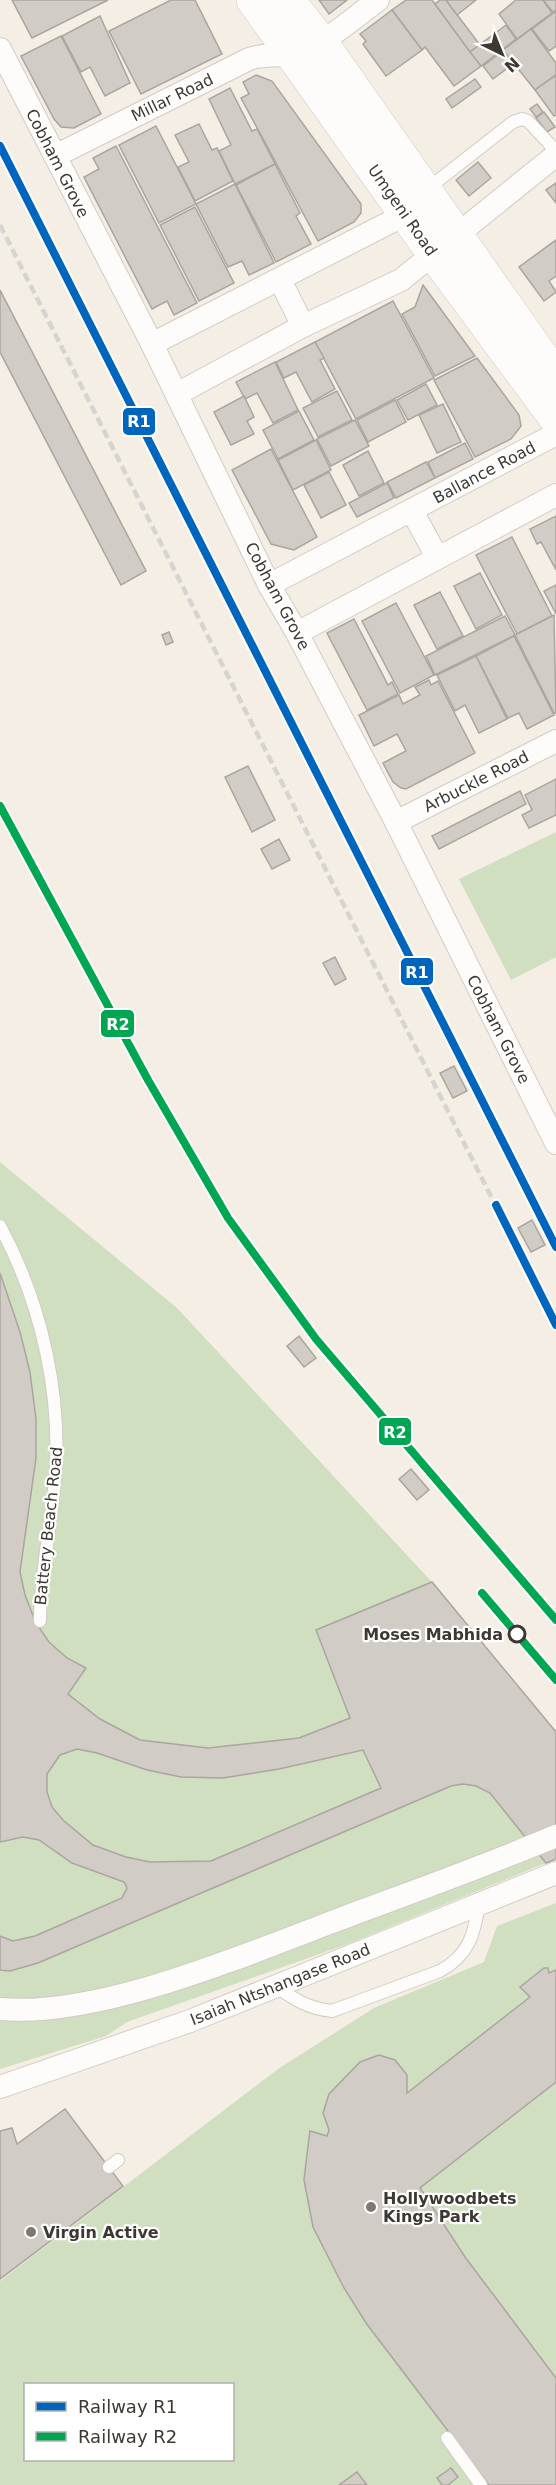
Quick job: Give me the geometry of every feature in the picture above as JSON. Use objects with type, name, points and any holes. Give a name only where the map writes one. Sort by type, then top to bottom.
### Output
[{"type":"main road","name":"Umgeni Road","points":[[253,0],[307,48],[421,202],[444,243],[556,419]]},
{"type":"main road","name":"Umgeni Road","points":[[288,0],[307,48]]},
{"type":"main road","name":"Umgeni Road","points":[[444,243],[556,377]]},
{"type":"street","points":[[307,48],[378,0]]},
{"type":"street","name":"Millar Road","points":[[55,156],[249,59],[307,48]]},
{"type":"street","name":"Cobham Grove","points":[[0,49],[152,344],[269,585],[297,633],[549,1118],[556,1143]]},
{"type":"street","points":[[177,394],[303,326],[401,280],[556,153]]},
{"type":"street","points":[[152,344],[280,280],[421,202]]},
{"type":"street","points":[[280,280],[303,326]]},
{"type":"street","name":"Ballance Road","points":[[269,585],[556,434]]},
{"type":"street","points":[[297,633],[556,495]]},
{"type":"street","name":"Ballance Road","points":[[412,511],[437,557]]},
{"type":"street","name":"Arbuckle Road","points":[[396,822],[556,741]]},
{"type":"street","points":[[0,2009],[64,2007],[163,1982],[240,1957],[556,1836]]},
{"type":"street","name":"Isaiah Ntshangase Road","points":[[0,2087],[168,2029],[556,1873]]},
{"type":"lane","points":[[421,202],[513,122],[522,119],[528,121],[556,153]]},
{"type":"lane","name":"Battery Beach Road","points":[[0,1226],[29,1288],[54,1395],[57,1431],[54,1489],[40,1583],[39,1621]]},
{"type":"lane","points":[[275,1986],[301,2003],[317,2010],[332,2011],[440,1971],[455,1963],[467,1949],[474,1933],[479,1904]]},
{"type":"lane","points":[[447,2438],[481,2485]]},
{"type":"green space","points":[[556,832],[556,957],[511,980],[459,879]]},
{"type":"green space","points":[[0,1162],[177,1308],[432,1582],[556,1732],[556,1859],[345,1945],[127,2022],[106,2036],[0,2069]]},
{"type":"green space","points":[[556,1903],[556,2485],[0,2485],[0,2281],[278,2069],[374,2008],[484,1962],[497,1926]]},
{"type":"building","points":[[12,0],[108,0],[32,38]]},
{"type":"building","points":[[171,0],[195,0],[222,54],[141,94],[109,31]]},
{"type":"building","points":[[319,0],[347,0],[329,14]]},
{"type":"building","points":[[406,0],[432,0],[481,66],[454,86],[425,47],[422,50],[392,10]]},
{"type":"building","points":[[440,0],[446,0],[480,45],[470,52],[435,4]]},
{"type":"building","points":[[446,0],[476,0],[457,15]]},
{"type":"building","points":[[516,0],[543,0],[552,13],[517,39],[499,14]]},
{"type":"building","points":[[543,0],[556,0],[556,10],[553,12]]},
{"type":"building","points":[[392,10],[422,50],[386,76],[363,44],[366,41],[360,34]]},
{"type":"building","points":[[556,11],[556,46],[549,51],[532,29]]},
{"type":"building","points":[[100,16],[130,83],[105,96],[90,67],[81,72],[62,36]]},
{"type":"building","points":[[506,25],[516,39],[481,66],[470,52]]},
{"type":"building","points":[[531,29],[556,63],[556,75],[535,90],[503,50]]},
{"type":"building","points":[[61,36],[101,114],[74,128],[61,127],[54,119],[21,56]]},
{"type":"building","points":[[503,51],[513,64],[493,79],[483,66]]},
{"type":"building","points":[[256,75],[272,81],[361,204],[361,213],[354,222],[318,241],[241,98],[249,94],[243,82]]},
{"type":"building","points":[[556,75],[556,115],[554,116],[535,90]]},
{"type":"building","points":[[475,79],[481,87],[452,108],[446,99]]},
{"type":"building","points":[[230,88],[252,131],[257,129],[275,164],[235,184],[219,151],[231,145],[209,99]]},
{"type":"building","points":[[537,104],[543,112],[536,117],[530,109]]},
{"type":"building","points":[[544,112],[555,127],[547,132],[536,118]]},
{"type":"building","points":[[199,124],[212,150],[217,148],[233,181],[195,201],[178,167],[189,162],[175,135]]},
{"type":"building","points":[[156,126],[196,204],[159,223],[119,145]]},
{"type":"building","points":[[116,146],[197,303],[174,315],[167,301],[152,309],[84,177],[99,169],[93,158]]},
{"type":"building","points":[[478,162],[491,178],[469,196],[456,180]]},
{"type":"building","points":[[275,164],[300,213],[296,216],[311,244],[276,262],[236,185]]},
{"type":"building","points":[[556,183],[556,203],[546,190]]},
{"type":"building","points":[[235,184],[274,263],[249,275],[242,261],[228,267],[196,204]]},
{"type":"building","points":[[195,207],[234,283],[199,301],[160,225]]},
{"type":"building","points":[[556,240],[556,276],[549,281],[556,292],[544,301],[519,267]]},
{"type":"building","points":[[423,285],[475,356],[435,376],[402,314],[415,307]]},
{"type":"building","points":[[0,290],[146,571],[121,585],[0,352]]},
{"type":"building","points":[[393,301],[434,378],[356,419],[315,342]]},
{"type":"building","points":[[315,342],[324,358],[320,360],[335,389],[312,402],[296,372],[284,378],[276,362]]},
{"type":"building","points":[[477,358],[519,415],[521,426],[511,439],[475,457],[434,380]]},
{"type":"building","points":[[275,362],[298,410],[273,423],[257,393],[245,399],[236,382]]},
{"type":"building","points":[[426,384],[437,405],[408,420],[397,400]]},
{"type":"building","points":[[337,391],[352,420],[318,437],[303,408]]},
{"type":"building","points":[[244,396],[254,417],[247,421],[254,434],[231,445],[214,412]]},
{"type":"building","points":[[395,400],[406,422],[368,442],[357,420]]},
{"type":"building","points":[[443,404],[461,442],[437,453],[419,415]]},
{"type":"building","points":[[299,411],[314,440],[278,459],[263,430]]},
{"type":"building","points":[[355,420],[369,446],[331,466],[317,439]]},
{"type":"building","points":[[316,440],[331,470],[293,490],[278,460]]},
{"type":"building","points":[[465,443],[473,459],[435,478],[428,462]]},
{"type":"building","points":[[271,449],[317,537],[294,550],[271,544],[232,470]]},
{"type":"building","points":[[368,451],[384,483],[359,496],[343,465]]},
{"type":"building","points":[[426,462],[435,478],[396,498],[387,482]]},
{"type":"building","points":[[329,472],[346,505],[321,518],[304,485]]},
{"type":"building","points":[[387,483],[394,498],[357,517],[349,503]]},
{"type":"building","points":[[556,516],[556,570],[541,542],[537,544],[530,529]]},
{"type":"building","points":[[512,537],[552,616],[517,634],[476,555]]},
{"type":"building","points":[[480,573],[502,615],[476,629],[454,586]]},
{"type":"building","points":[[556,585],[556,614],[544,591]]},
{"type":"building","points":[[440,592],[463,636],[437,649],[414,605]]},
{"type":"building","points":[[396,603],[434,675],[400,693],[362,621]]},
{"type":"building","points":[[554,615],[556,713],[515,635]]},
{"type":"building","points":[[505,616],[515,635],[435,675],[426,656]]},
{"type":"building","points":[[354,619],[388,685],[392,682],[398,694],[367,710],[327,633]]},
{"type":"building","points":[[169,632],[173,642],[166,645],[162,635]]},
{"type":"building","points":[[514,636],[554,715],[527,729],[519,713],[508,718],[476,656]]},
{"type":"building","points":[[476,656],[507,719],[479,733],[465,705],[455,711],[437,675]]},
{"type":"building","points":[[429,680],[431,685],[438,681],[475,753],[406,789],[401,788],[393,782],[383,763],[406,751],[397,734],[374,746],[359,715],[399,695],[403,704],[420,695],[415,687]]},
{"type":"building","points":[[248,766],[275,820],[252,832],[225,777]]},
{"type":"building","points":[[556,779],[556,815],[529,828],[522,815],[532,810],[525,795]]},
{"type":"building","points":[[520,791],[526,804],[439,849],[432,836]]},
{"type":"building","points":[[279,839],[290,860],[272,869],[261,849]]},
{"type":"building","points":[[335,957],[346,979],[335,985],[323,963]]},
{"type":"building","points":[[454,1066],[467,1091],[453,1098],[440,1073]]},
{"type":"building","points":[[532,1220],[545,1245],[531,1252],[518,1228]]},
{"type":"building","points":[[0,1273],[20,1332],[30,1372],[36,1419],[36,1458],[20,1572],[25,1595],[36,1623],[49,1642],[67,1658],[86,1668],[68,1694],[100,1719],[140,1740],[208,1748],[299,1738],[350,1718],[316,1630],[432,1582],[556,1732],[556,1859],[546,1863],[490,1793],[476,1786],[463,1784],[451,1786],[38,1963],[10,1971],[0,1970],[0,1936],[13,1941],[35,1936],[122,1898],[127,1888],[124,1882],[72,1863],[39,1840],[23,1837],[0,1842]],"holes":[[[77,1749],[97,1753],[147,1770],[181,1777],[223,1778],[279,1769],[363,1750],[381,1788],[211,1861],[150,1862],[126,1857],[93,1845],[63,1820],[52,1807],[47,1792],[47,1774],[60,1755]]]},
{"type":"building","points":[[299,1336],[316,1358],[304,1367],[287,1346]]},
{"type":"building","points":[[411,1469],[429,1490],[417,1500],[399,1479]]},
{"type":"building","name":"Hollywoodbets Kings Park","points":[[544,1968],[548,1968],[549,1973],[556,1970],[556,2082],[420,2188],[465,2257],[556,2378],[556,2485],[489,2485],[366,2323],[344,2288],[313,2227],[304,2180],[310,2131],[327,2136],[329,2130],[323,2113],[329,2094],[360,2062],[379,2055],[395,2060],[407,2075],[407,2093],[530,1997],[520,1987]]},
{"type":"building","name":"Virgin Active","points":[[65,2109],[123,2186],[0,2279],[0,2131],[12,2128],[17,2144]]},
{"type":"building","points":[[451,2468],[458,2477],[448,2485],[442,2485],[437,2478]]},
{"type":"building","points":[[357,2472],[367,2485],[339,2485]]},
{"type":"railway","points":[[0,146],[556,1247]]},
{"type":"railway","points":[[0,225],[556,1325]]},
{"type":"rail line","name":"R1","points":[[0,146],[556,1247]]},
{"type":"rail line","name":"R2","points":[[0,806],[148,1080],[228,1218],[316,1339],[556,1620]]},
{"type":"rail line","name":"R1","points":[[496,1205],[556,1325]]},
{"type":"rail line","name":"R2","points":[[482,1593],[556,1680]]},
{"type":"place","name":"Moses Mabhida","points":[[517,1634]]},
{"type":"place","name":"Hollywoodbets Kings Park","points":[[371,2207]]},
{"type":"place","name":"Virgin Active","points":[[31,2232]]}]
